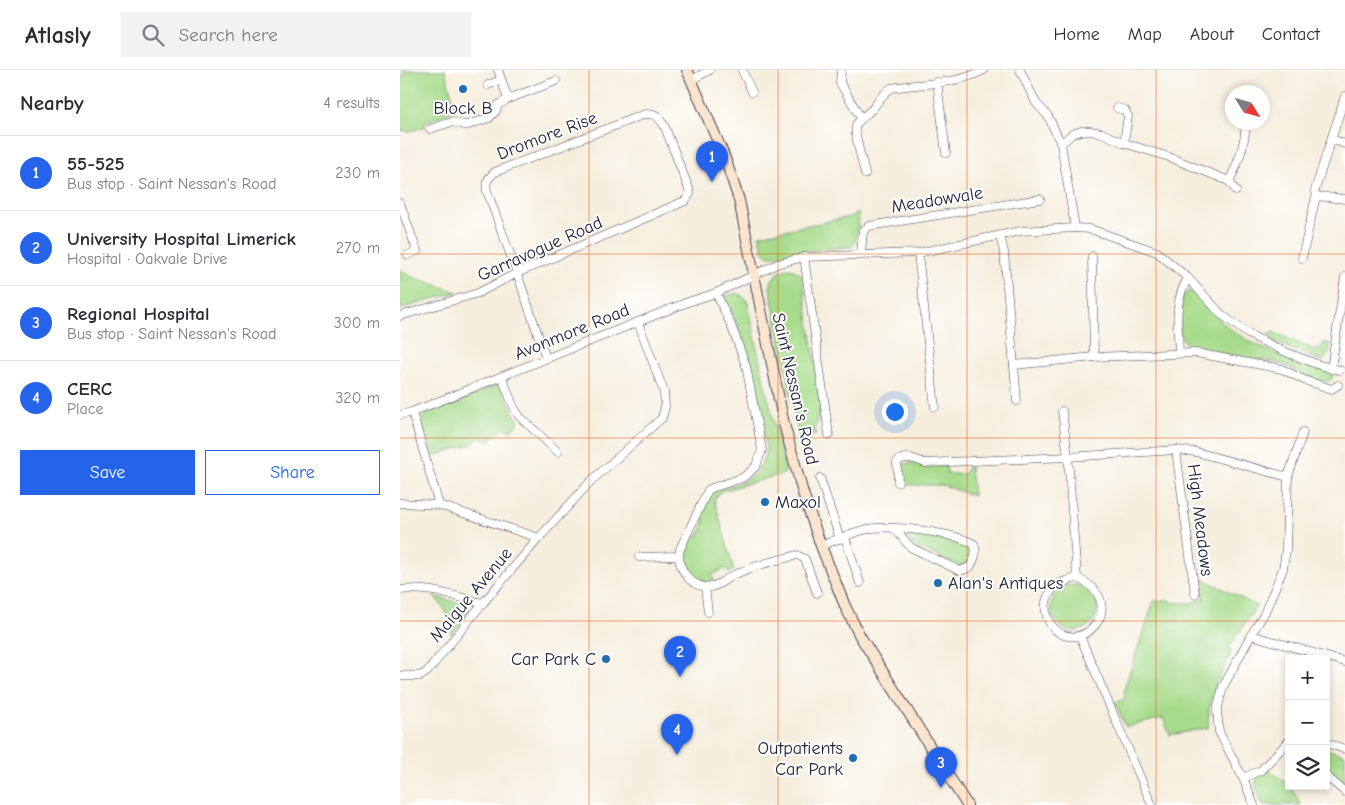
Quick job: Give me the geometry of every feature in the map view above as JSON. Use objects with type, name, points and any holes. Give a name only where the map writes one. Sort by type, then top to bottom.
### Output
[{"type":"main road","name":"Saint Nessan's Road","points":[[689,75],[725,158],[740,200],[784,424],[802,493],[820,546],[845,606],[860,636],[968,805]]},
{"type":"street","points":[[498,70],[508,99]]},
{"type":"street","points":[[689,75],[710,70]]},
{"type":"street","points":[[742,70],[752,92]]},
{"type":"street","points":[[841,70],[840,83],[861,118]]},
{"type":"street","points":[[865,174],[859,144],[855,135],[855,126],[861,118],[870,113],[886,92],[891,88],[958,80],[973,76],[984,70]]},
{"type":"street","points":[[1020,70],[1036,103],[1048,116],[1061,144],[1075,228]]},
{"type":"street","points":[[488,85],[501,80]]},
{"type":"street","points":[[430,129],[452,122],[468,125],[489,118],[496,111],[498,105],[508,99],[556,81]]},
{"type":"street","points":[[937,82],[946,153]]},
{"type":"street","points":[[1315,190],[1345,96]]},
{"type":"street","points":[[1117,108],[1125,110],[1128,116],[1124,143]]},
{"type":"street","name":"Dromore Rise","points":[[546,358],[486,191],[489,177],[495,172],[645,114],[651,114],[661,119],[689,189],[688,198]]},
{"type":"street","points":[[1229,181],[1240,157],[1246,138],[1246,130]]},
{"type":"street","points":[[1061,144],[1072,134],[1090,131],[1102,133],[1124,143],[1170,157],[1229,181],[1236,191]]},
{"type":"street","points":[[1331,139],[1345,144]]},
{"type":"street","points":[[1302,258],[1316,196],[1345,199]]},
{"type":"street","name":"Garravogue Road","points":[[400,316],[478,293],[517,273],[682,204],[688,198]]},
{"type":"street","name":"Meadowvale","points":[[861,254],[863,231],[869,226],[1040,199]]},
{"type":"street","points":[[400,203],[416,251],[408,256]]},
{"type":"street","points":[[754,274],[777,264],[804,257],[918,253],[1020,231],[1090,229],[1157,252],[1188,278],[1221,314],[1248,334],[1288,353],[1331,369],[1340,370]]},
{"type":"street","points":[[1000,236],[1004,252],[1017,402]]},
{"type":"street","points":[[918,253],[935,407]]},
{"type":"street","points":[[1092,256],[1094,357]]},
{"type":"street","points":[[804,257],[829,435]]},
{"type":"street","name":"Avonmore Road","points":[[400,415],[502,377],[688,302],[716,293],[754,274]]},
{"type":"street","points":[[1331,369],[1342,318],[1344,277]]},
{"type":"street","points":[[1179,353],[1177,303],[1180,290],[1188,278]]},
{"type":"street","points":[[716,293],[732,324],[746,366],[762,450],[756,466],[742,478],[709,489],[678,556],[681,569],[686,576],[705,587],[714,586],[745,570],[797,555],[805,559],[817,593]]},
{"type":"street","name":"Maigue Avenue","points":[[400,676],[420,676],[427,672],[483,603],[591,481],[662,418],[665,407],[664,392],[638,322]]},
{"type":"street","points":[[1014,365],[1094,357],[1196,354],[1282,369],[1304,380],[1332,389],[1338,386]]},
{"type":"street","points":[[502,377],[520,418],[558,452]]},
{"type":"street","points":[[1062,411],[1068,457],[1077,578]]},
{"type":"street","points":[[412,412],[439,505]]},
{"type":"street","points":[[1254,805],[1243,778],[1219,732],[1217,710],[1222,687],[1264,614],[1284,569],[1288,477],[1303,432]]},
{"type":"street","name":"High Meadows","points":[[1176,450],[1195,594]]},
{"type":"street","name":"High Meadows","points":[[898,482],[896,466],[899,460],[909,458],[926,463],[1176,450],[1196,452],[1288,477]]},
{"type":"street","points":[[820,478],[860,583]]},
{"type":"street","points":[[400,503],[439,505],[539,538]]},
{"type":"street","points":[[820,546],[867,529],[894,529],[940,533],[962,539],[974,544],[976,549],[975,557],[970,567],[960,571],[912,548],[906,544],[901,535],[894,529]]},
{"type":"street","points":[[640,557],[678,556]]},
{"type":"street","points":[[1077,578],[1087,583],[1097,592],[1102,606],[1100,620],[1091,631],[1080,636],[1066,636],[1054,629],[1046,617],[1046,601],[1052,589],[1063,582],[1077,578]]},
{"type":"street","points":[[705,587],[708,612]]},
{"type":"street","points":[[400,590],[431,591],[483,603]]},
{"type":"street","points":[[1251,635],[1345,662]]},
{"type":"street","points":[[1080,636],[1152,805]]},
{"type":"street","points":[[1330,744],[1345,749]]},
{"type":"street","points":[[1243,778],[1261,770],[1286,745]]},
{"type":"street","points":[[1330,779],[1345,792]]},
{"type":"green space","points":[[402,70],[445,70],[456,111],[424,122],[425,127],[407,132],[405,130],[400,131],[400,77],[405,76]]},
{"type":"green space","points":[[858,213],[859,220],[855,242],[851,247],[794,252],[778,256],[769,256],[763,251],[759,235],[849,217]]},
{"type":"green space","points":[[400,269],[410,276],[457,292],[400,309]]},
{"type":"green space","points":[[788,269],[802,275],[822,407],[819,408],[819,416],[815,427],[816,435],[799,438],[770,288],[772,280],[776,275]]},
{"type":"green space","points":[[1188,291],[1198,295],[1222,322],[1245,339],[1289,359],[1332,372],[1334,374],[1331,380],[1319,381],[1278,363],[1191,348],[1183,339],[1180,326],[1182,298]]},
{"type":"green space","points":[[737,293],[745,298],[748,303],[763,377],[786,473],[722,491],[714,499],[734,570],[729,573],[726,568],[712,575],[714,580],[704,582],[699,581],[690,574],[684,565],[683,557],[692,533],[699,536],[705,521],[699,518],[705,501],[713,492],[744,481],[755,473],[763,462],[766,446],[744,341],[725,299],[726,296]]},
{"type":"green space","points":[[1273,332],[1313,349],[1319,349],[1325,342],[1330,344],[1329,352],[1322,361],[1319,360],[1271,341],[1269,334]]},
{"type":"green space","points":[[496,386],[502,388],[519,422],[510,431],[504,427],[490,441],[479,438],[472,444],[433,456],[428,439],[423,435],[421,422],[425,414]]},
{"type":"green space","points":[[909,463],[925,467],[946,466],[947,474],[964,474],[967,468],[970,467],[973,496],[943,485],[904,485],[902,469],[904,464]]},
{"type":"green space","points":[[911,534],[942,537],[971,547],[972,554],[970,560],[963,566],[959,566],[912,545],[907,537]]},
{"type":"green space","points":[[1199,577],[1257,606],[1229,647],[1231,653],[1215,685],[1209,710],[1208,728],[1170,735],[1163,718],[1126,727],[1115,702],[1124,700],[1125,686],[1154,601],[1170,600],[1172,603],[1189,603],[1204,599]]},
{"type":"green space","points":[[1079,585],[1083,586],[1093,595],[1096,599],[1096,617],[1087,627],[1079,631],[1069,631],[1061,627],[1052,617],[1051,603],[1055,595],[1065,586]]},
{"type":"green space","points":[[433,596],[463,604],[469,608],[468,615],[451,635],[447,614]]},
{"type":"green space","points":[[1330,750],[1345,755],[1345,788],[1330,775]]},
{"type":"green space","points":[[1267,768],[1285,782],[1285,790],[1293,790],[1301,805],[1263,805],[1256,789],[1256,781]]},
{"type":"place","name":"Block B","points":[[463,89]]},
{"type":"place","name":"55-525","points":[[712,182]]},
{"type":"place","name":"Maxol","points":[[765,502]]},
{"type":"place","name":"Alan's Antiques","points":[[938,583]]},
{"type":"place","name":"Car Park C","points":[[606,659]]},
{"type":"place","name":"University Hospital Limerick","points":[[680,677]]},
{"type":"place","name":"CERC","points":[[677,755]]},
{"type":"place","name":"Outpatients Car Park","points":[[853,758]]},
{"type":"place","name":"Regional Hospital","points":[[941,788]]}]
